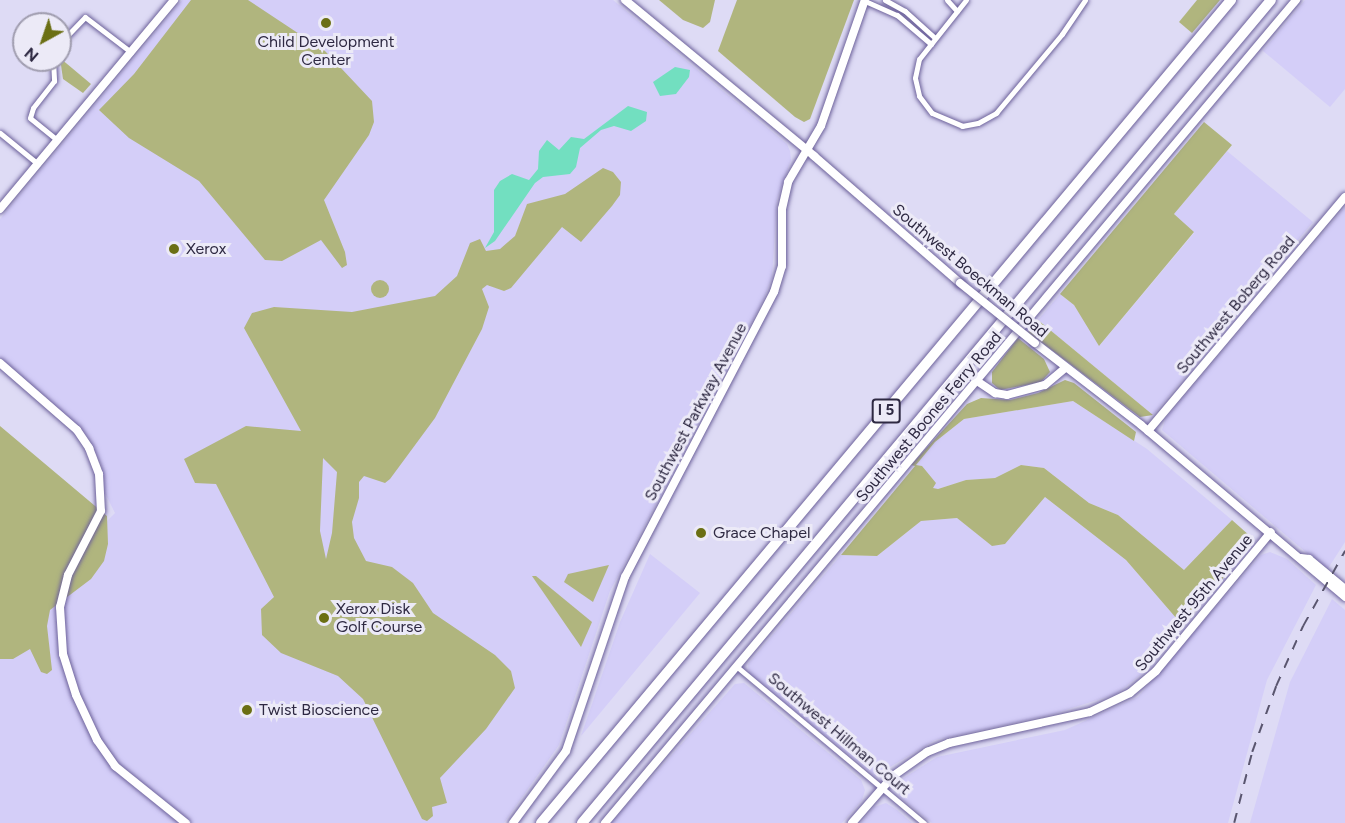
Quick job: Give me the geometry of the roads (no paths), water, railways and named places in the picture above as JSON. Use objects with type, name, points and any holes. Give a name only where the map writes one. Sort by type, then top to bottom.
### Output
[{"type":"highway","name":"I 5","points":[[541,823],[1231,0]]},
{"type":"highway","name":"I 5","points":[[582,823],[1271,0]]},
{"type":"street","points":[[0,209],[174,0]]},
{"type":"street","name":"Southwest Boeckman Road","points":[[625,0],[807,150],[960,283],[1065,368],[1148,431],[1271,532],[1301,558],[1305,566],[1345,597]]},
{"type":"street","points":[[885,0],[905,11],[933,41]]},
{"type":"street","points":[[947,0],[957,10]]},
{"type":"street","points":[[966,0],[933,41],[916,70],[916,86],[922,102],[947,122],[962,126],[978,123],[996,113],[1062,34],[1085,0]]},
{"type":"street","name":"Southwest Boones Ferry Road","points":[[605,823],[1296,0]]},
{"type":"street","points":[[865,1],[897,15],[933,41]]},
{"type":"street","name":"Southwest Parkway Avenue","points":[[513,823],[566,751],[625,577],[774,291],[783,260],[785,194],[822,123],[837,72],[865,1]]},
{"type":"street","points":[[72,31],[85,17],[130,52]]},
{"type":"street","points":[[54,72],[54,81],[33,108],[30,118],[57,140]]},
{"type":"street","points":[[1,136],[38,164]]},
{"type":"street","name":"Southwest Boberg Road","points":[[1148,431],[1345,197]]},
{"type":"street","points":[[0,363],[81,434],[99,474],[102,497],[99,517],[68,575],[60,607],[63,654],[81,708],[115,766],[186,823]]},
{"type":"street","points":[[977,381],[995,393],[1013,394],[1045,385],[1065,368]]},
{"type":"street","name":"Southwest 95th Avenue","points":[[852,823],[882,788],[909,762],[943,745],[1090,712],[1125,697],[1156,671],[1271,532]]},
{"type":"street","name":"Southwest Boeckman Road","points":[[1301,558],[1309,559],[1345,589]]},
{"type":"street","name":"Southwest Hillman Court","points":[[736,666],[924,823]]},
{"type":"railway","points":[[1234,823],[1252,752],[1276,686],[1303,626],[1345,551]]},
{"type":"place","name":"Child Development Center","points":[[326,23]]},
{"type":"place","name":"Xerox","points":[[174,249]]},
{"type":"place","name":"Grace Chapel","points":[[701,533]]},
{"type":"place","name":"Xerox Disk Golf Course","points":[[324,618]]},
{"type":"place","name":"Twist Bioscience","points":[[247,710]]}]
